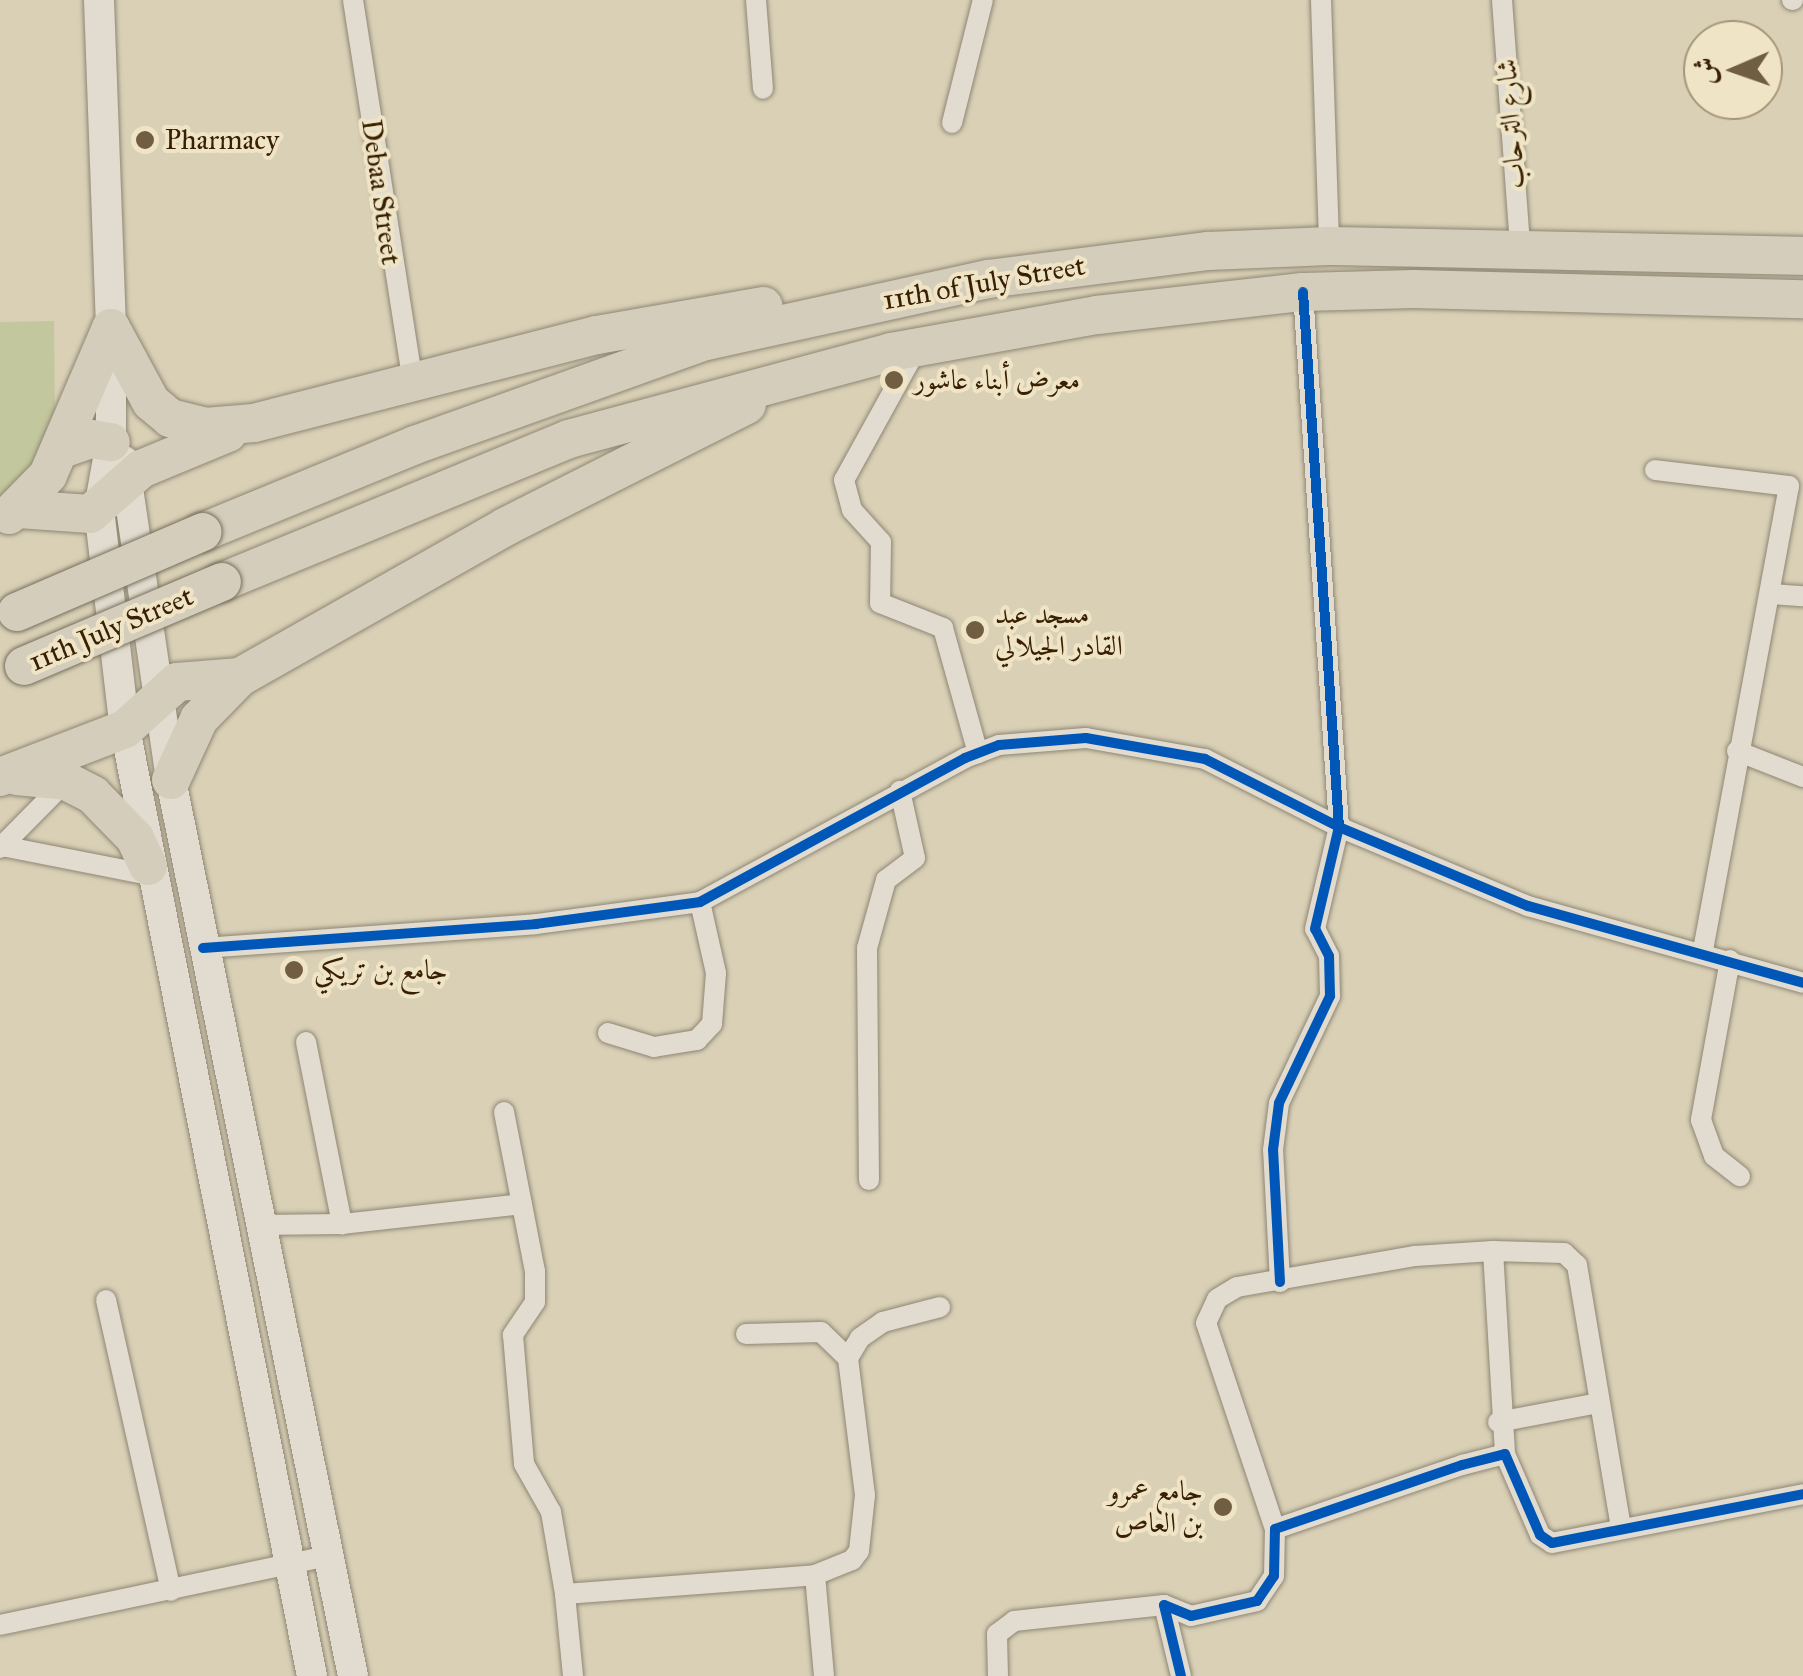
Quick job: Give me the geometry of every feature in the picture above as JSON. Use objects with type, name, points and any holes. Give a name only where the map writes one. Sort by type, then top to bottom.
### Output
[{"type":"highway","name":"11th of July Street","points":[[203,532],[606,375],[706,342],[886,299],[1123,260],[1329,246],[1803,256]]},
{"type":"highway","name":"11th of July Street","points":[[222,582],[569,439],[904,350],[1097,316],[1303,292],[1414,289],[1803,300]]},
{"type":"highway","points":[[10,515],[80,516],[99,508],[130,477],[254,423],[413,383],[703,314],[886,299]]},
{"type":"highway","points":[[111,328],[138,385],[170,418],[205,427],[254,423]]},
{"type":"highway","points":[[10,515],[62,450],[111,328]]},
{"type":"highway","points":[[171,780],[178,738],[240,677],[505,526],[731,412],[904,350]]},
{"type":"highway","points":[[62,450],[91,439],[111,442]]},
{"type":"highway","name":"11th July Street","points":[[9,616],[203,532]]},
{"type":"highway","name":"11th July Street","points":[[12,671],[222,582]]},
{"type":"highway","points":[[0,777],[125,729],[186,680],[240,677]]},
{"type":"highway","points":[[125,729],[178,738]]},
{"type":"highway","points":[[0,777],[66,782],[116,814],[149,870]]},
{"type":"main road","points":[[99,0],[111,328],[111,442],[99,508],[125,729],[149,870],[312,1676]]},
{"type":"main road","points":[[111,442],[130,477],[160,698],[178,738]]},
{"type":"main road","points":[[171,780],[258,1225],[353,1676]]},
{"type":"street","name":"Debaa Street","points":[[353,0],[413,383]]},
{"type":"street","points":[[756,0],[763,89]]},
{"type":"street","points":[[952,123],[983,0]]},
{"type":"street","points":[[1321,0],[1329,246]]},
{"type":"street","name":"شارع الترحاب","points":[[1502,0],[1520,248]]},
{"type":"street","points":[[1280,1282],[1273,1150],[1279,1103],[1330,996],[1329,956],[1315,930],[1339,827],[1303,292]]},
{"type":"street","points":[[904,350],[844,480],[852,510],[881,542],[880,603],[943,628],[978,753]]},
{"type":"street","points":[[1655,470],[1796,485],[1737,750],[1703,952]]},
{"type":"street","points":[[1771,594],[1803,596]]},
{"type":"street","points":[[202,948],[536,924],[700,902],[777,866],[900,792],[978,753],[1071,738],[1170,748],[1222,766],[1339,827],[1528,906],[1803,983]]},
{"type":"street","points":[[1737,750],[1803,776]]},
{"type":"street","points":[[3,848],[66,782]]},
{"type":"street","points":[[869,1180],[867,948],[886,880],[914,858],[900,792]]},
{"type":"street","points":[[3,848],[149,870]]},
{"type":"street","points":[[608,1034],[654,1048],[697,1040],[712,1024],[716,973],[700,902]]},
{"type":"street","points":[[1730,960],[1701,1120],[1714,1156],[1740,1176]]},
{"type":"street","points":[[306,1042],[342,1224]]},
{"type":"street","points":[[504,1112],[536,1271],[535,1302],[513,1335],[520,1438],[524,1464],[551,1512],[565,1594],[572,1676]]},
{"type":"street","points":[[258,1225],[342,1224],[522,1204]]},
{"type":"street","points":[[1493,1251],[1498,1422],[1505,1454],[1540,1535],[1566,1543],[1621,1528],[1803,1494]]},
{"type":"street","points":[[998,1676],[998,1634],[1014,1621],[1164,1605],[1191,1616],[1212,1614],[1266,1594],[1274,1576],[1275,1529],[1206,1323],[1226,1292],[1415,1256],[1493,1251],[1564,1253],[1577,1265],[1621,1528]]},
{"type":"street","points":[[106,1300],[171,1592]]},
{"type":"street","points":[[848,1358],[860,1338],[883,1322],[940,1307]]},
{"type":"street","points":[[565,1594],[814,1575],[859,1551],[865,1495],[848,1358],[822,1332],[746,1334]]},
{"type":"street","points":[[1498,1422],[1599,1403]]},
{"type":"street","points":[[1275,1529],[1505,1454]]},
{"type":"street","points":[[0,1625],[328,1556]]},
{"type":"street","points":[[814,1575],[824,1676]]},
{"type":"street","points":[[1164,1605],[1181,1676]]},
{"type":"green space","points":[[54,321],[55,416],[45,456],[0,499],[0,322]]},
{"type":"cycle path","points":[[1280,1282],[1273,1150],[1279,1103],[1330,996],[1329,956],[1315,929],[1339,827],[1303,292]]},
{"type":"cycle path","points":[[203,948],[536,924],[700,902],[965,758],[999,745],[1086,738],[1205,759],[1339,827],[1528,906],[1803,983]]},
{"type":"cycle path","points":[[1181,1676],[1164,1605],[1191,1616],[1257,1601],[1274,1576],[1275,1529],[1462,1465],[1505,1454],[1540,1535],[1552,1543],[1803,1494]]},
{"type":"place","name":"Pharmacy","points":[[145,140]]},
{"type":"place","name":"معرض أبناء عاشور","points":[[894,380]]},
{"type":"place","name":"مسجد عبد القادر الجيلالي","points":[[975,630]]},
{"type":"place","name":"جامع بن تريكي","points":[[294,970]]},
{"type":"place","name":"جامع عمرو بن العاص","points":[[1223,1507]]}]
